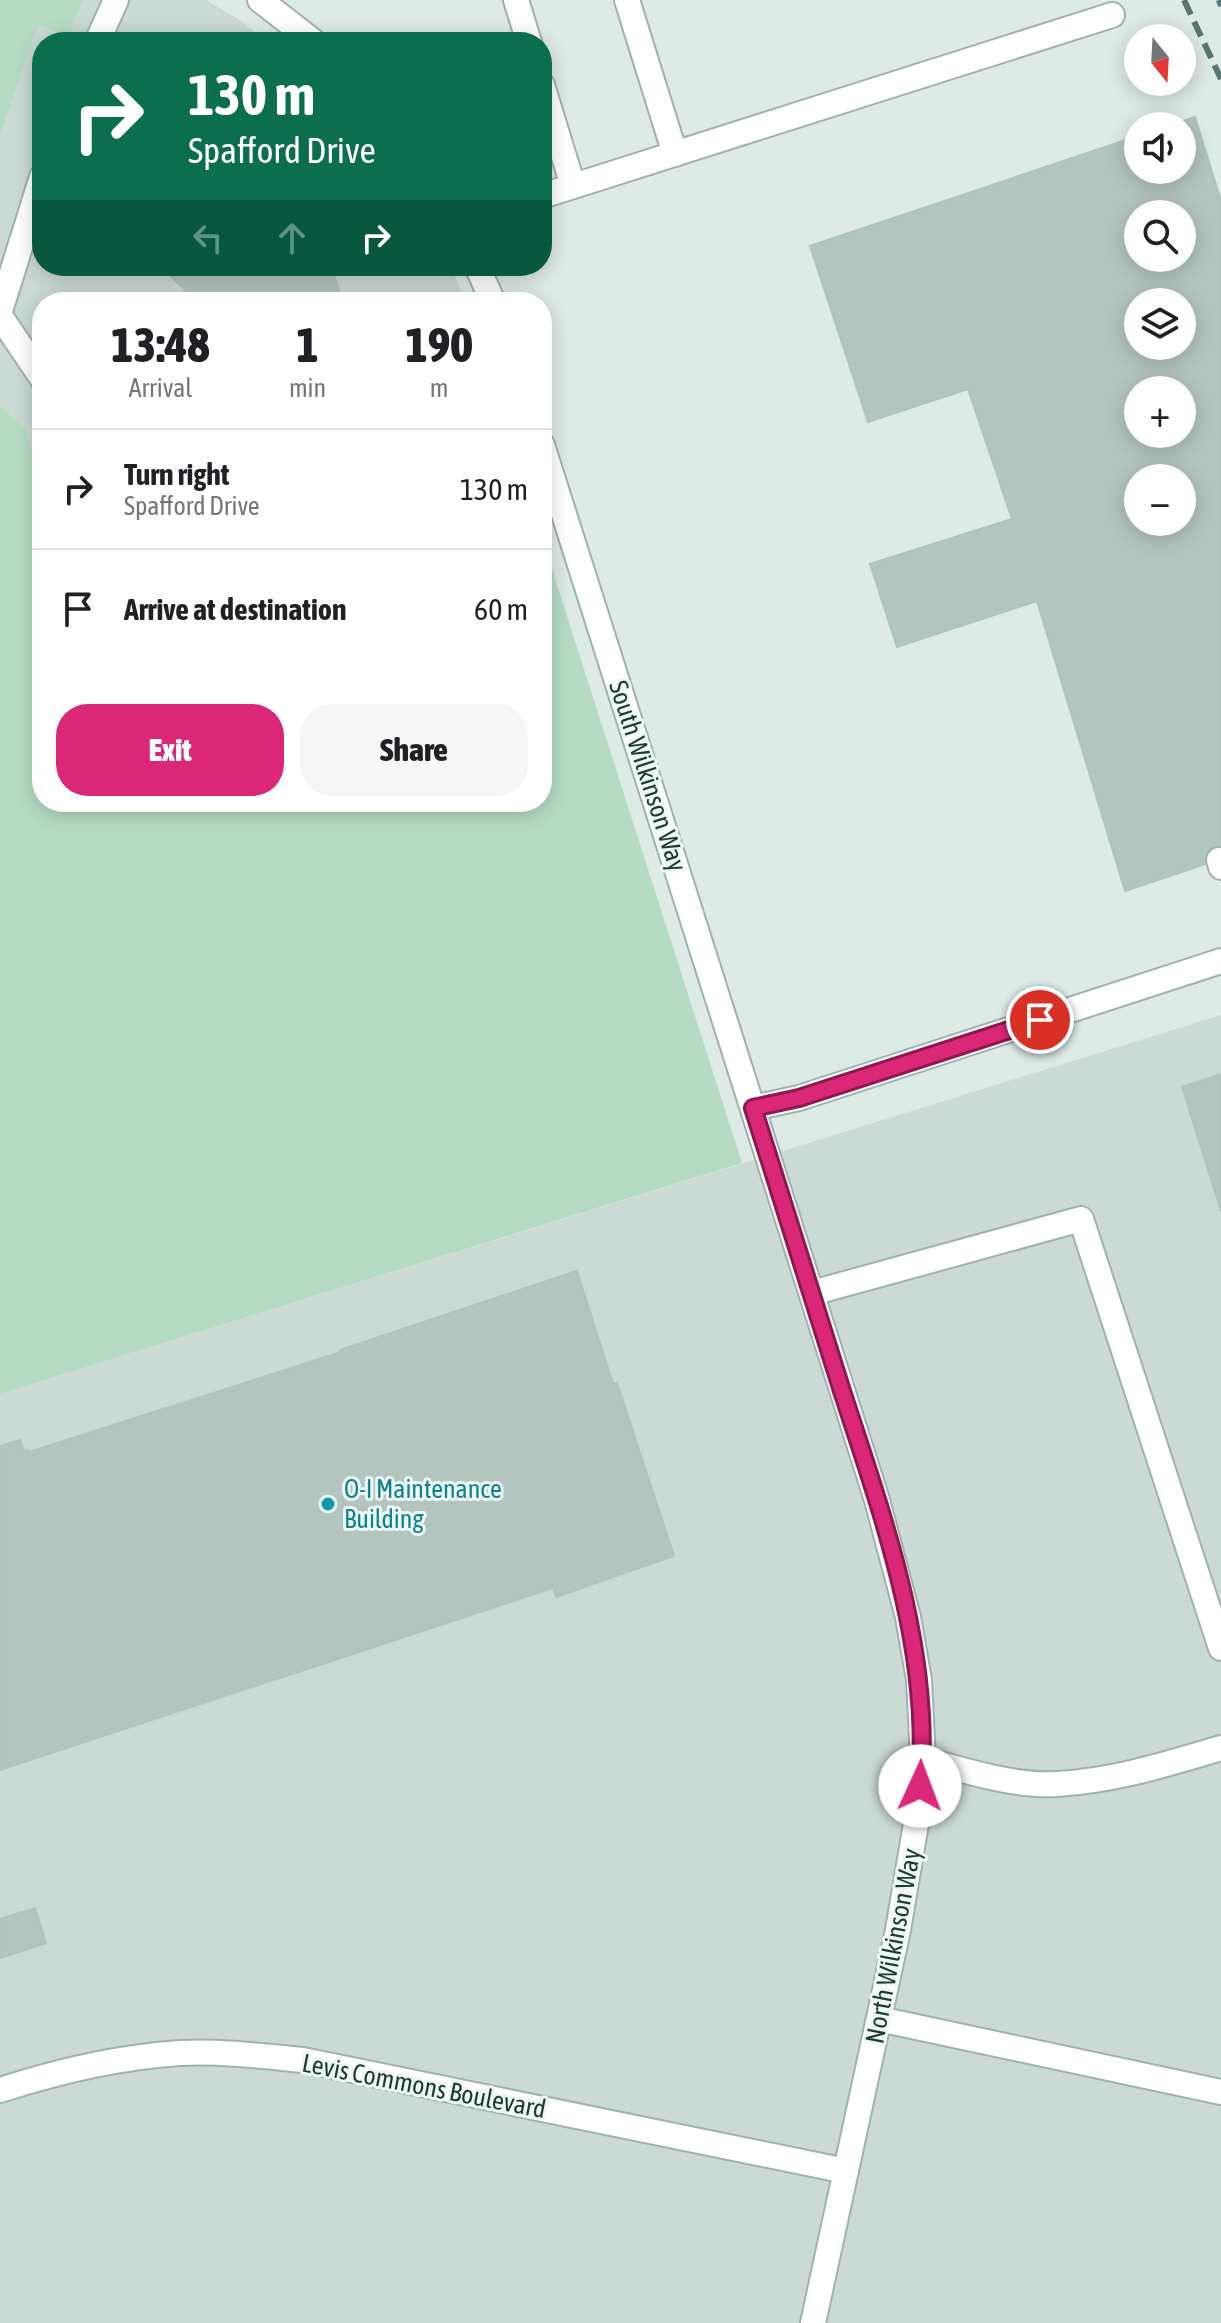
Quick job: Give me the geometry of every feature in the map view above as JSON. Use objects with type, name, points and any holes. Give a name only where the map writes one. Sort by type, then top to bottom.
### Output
[{"type":"street","points":[[102,32],[116,0]]},
{"type":"street","points":[[260,0],[301,32]]},
{"type":"street","points":[[516,0],[526,32]]},
{"type":"street","points":[[627,0],[675,154]]},
{"type":"street","points":[[552,193],[1112,15]]},
{"type":"street","points":[[552,118],[573,186]]},
{"type":"street","points":[[32,210],[0,314],[32,363]]},
{"type":"street","name":"South Wilkinson Way","points":[[552,483],[753,1108]]},
{"type":"street","points":[[753,1108],[799,1098],[1221,961]]},
{"type":"street","name":"North Wilkinson Way","points":[[753,1108],[877,1500],[908,1617],[919,1680],[923,1759],[916,1827],[898,1930],[813,2323]]},
{"type":"street","points":[[812,1293],[1081,1219],[1221,1648]]},
{"type":"street","points":[[923,1759],[979,1775],[1054,1785],[1130,1775],[1221,1748]]},
{"type":"street","points":[[879,2019],[1221,2092]]},
{"type":"street","name":"Levis Commons Boulevard","points":[[0,2090],[121,2059],[182,2053],[251,2055],[303,2060],[846,2171]]},
{"type":"shaded area","points":[[13,0],[206,0],[255,32],[32,32],[32,276],[454,276],[462,292],[32,292],[32,679],[0,657],[0,47]]},
{"type":"shaded area","points":[[1221,1015],[1221,2323],[0,2323],[0,1394]]},
{"type":"green space","points":[[0,0],[83,0],[70,32],[38,25],[36,32],[32,32],[32,42],[0,134]]},
{"type":"green space","points":[[0,406],[26,431],[32,450],[32,812],[552,812],[552,569],[742,1163],[0,1394]]},
{"type":"building","points":[[1196,120],[1221,201],[1221,859],[1125,891],[1037,601],[897,647],[870,564],[1012,519],[968,389],[868,422],[810,246],[1124,141],[1124,184],[1196,184]]},
{"type":"building","points":[[170,276],[334,276],[340,292],[188,292]]},
{"type":"building","points":[[1221,1074],[1221,1211],[1182,1087]]},
{"type":"building","name":"O-I Maintenance Building","points":[[577,1271],[674,1556],[556,1597],[553,1588],[0,1770],[0,1446],[20,1440],[24,1451],[29,1452],[341,1352]]},
{"type":"building","points":[[35,1908],[46,1943],[0,1958],[0,1919]]},
{"type":"railway","points":[[1184,0],[1221,79]]},
{"type":"railway","points":[[1219,0],[1221,6]]},
{"type":"place","name":"O-I Maintenance Building","points":[[328,1504]]},
{"type":"route","points":[[920,1786],[923,1759],[919,1680],[908,1617],[877,1500],[753,1108],[799,1098],[1040,1020]]}]
